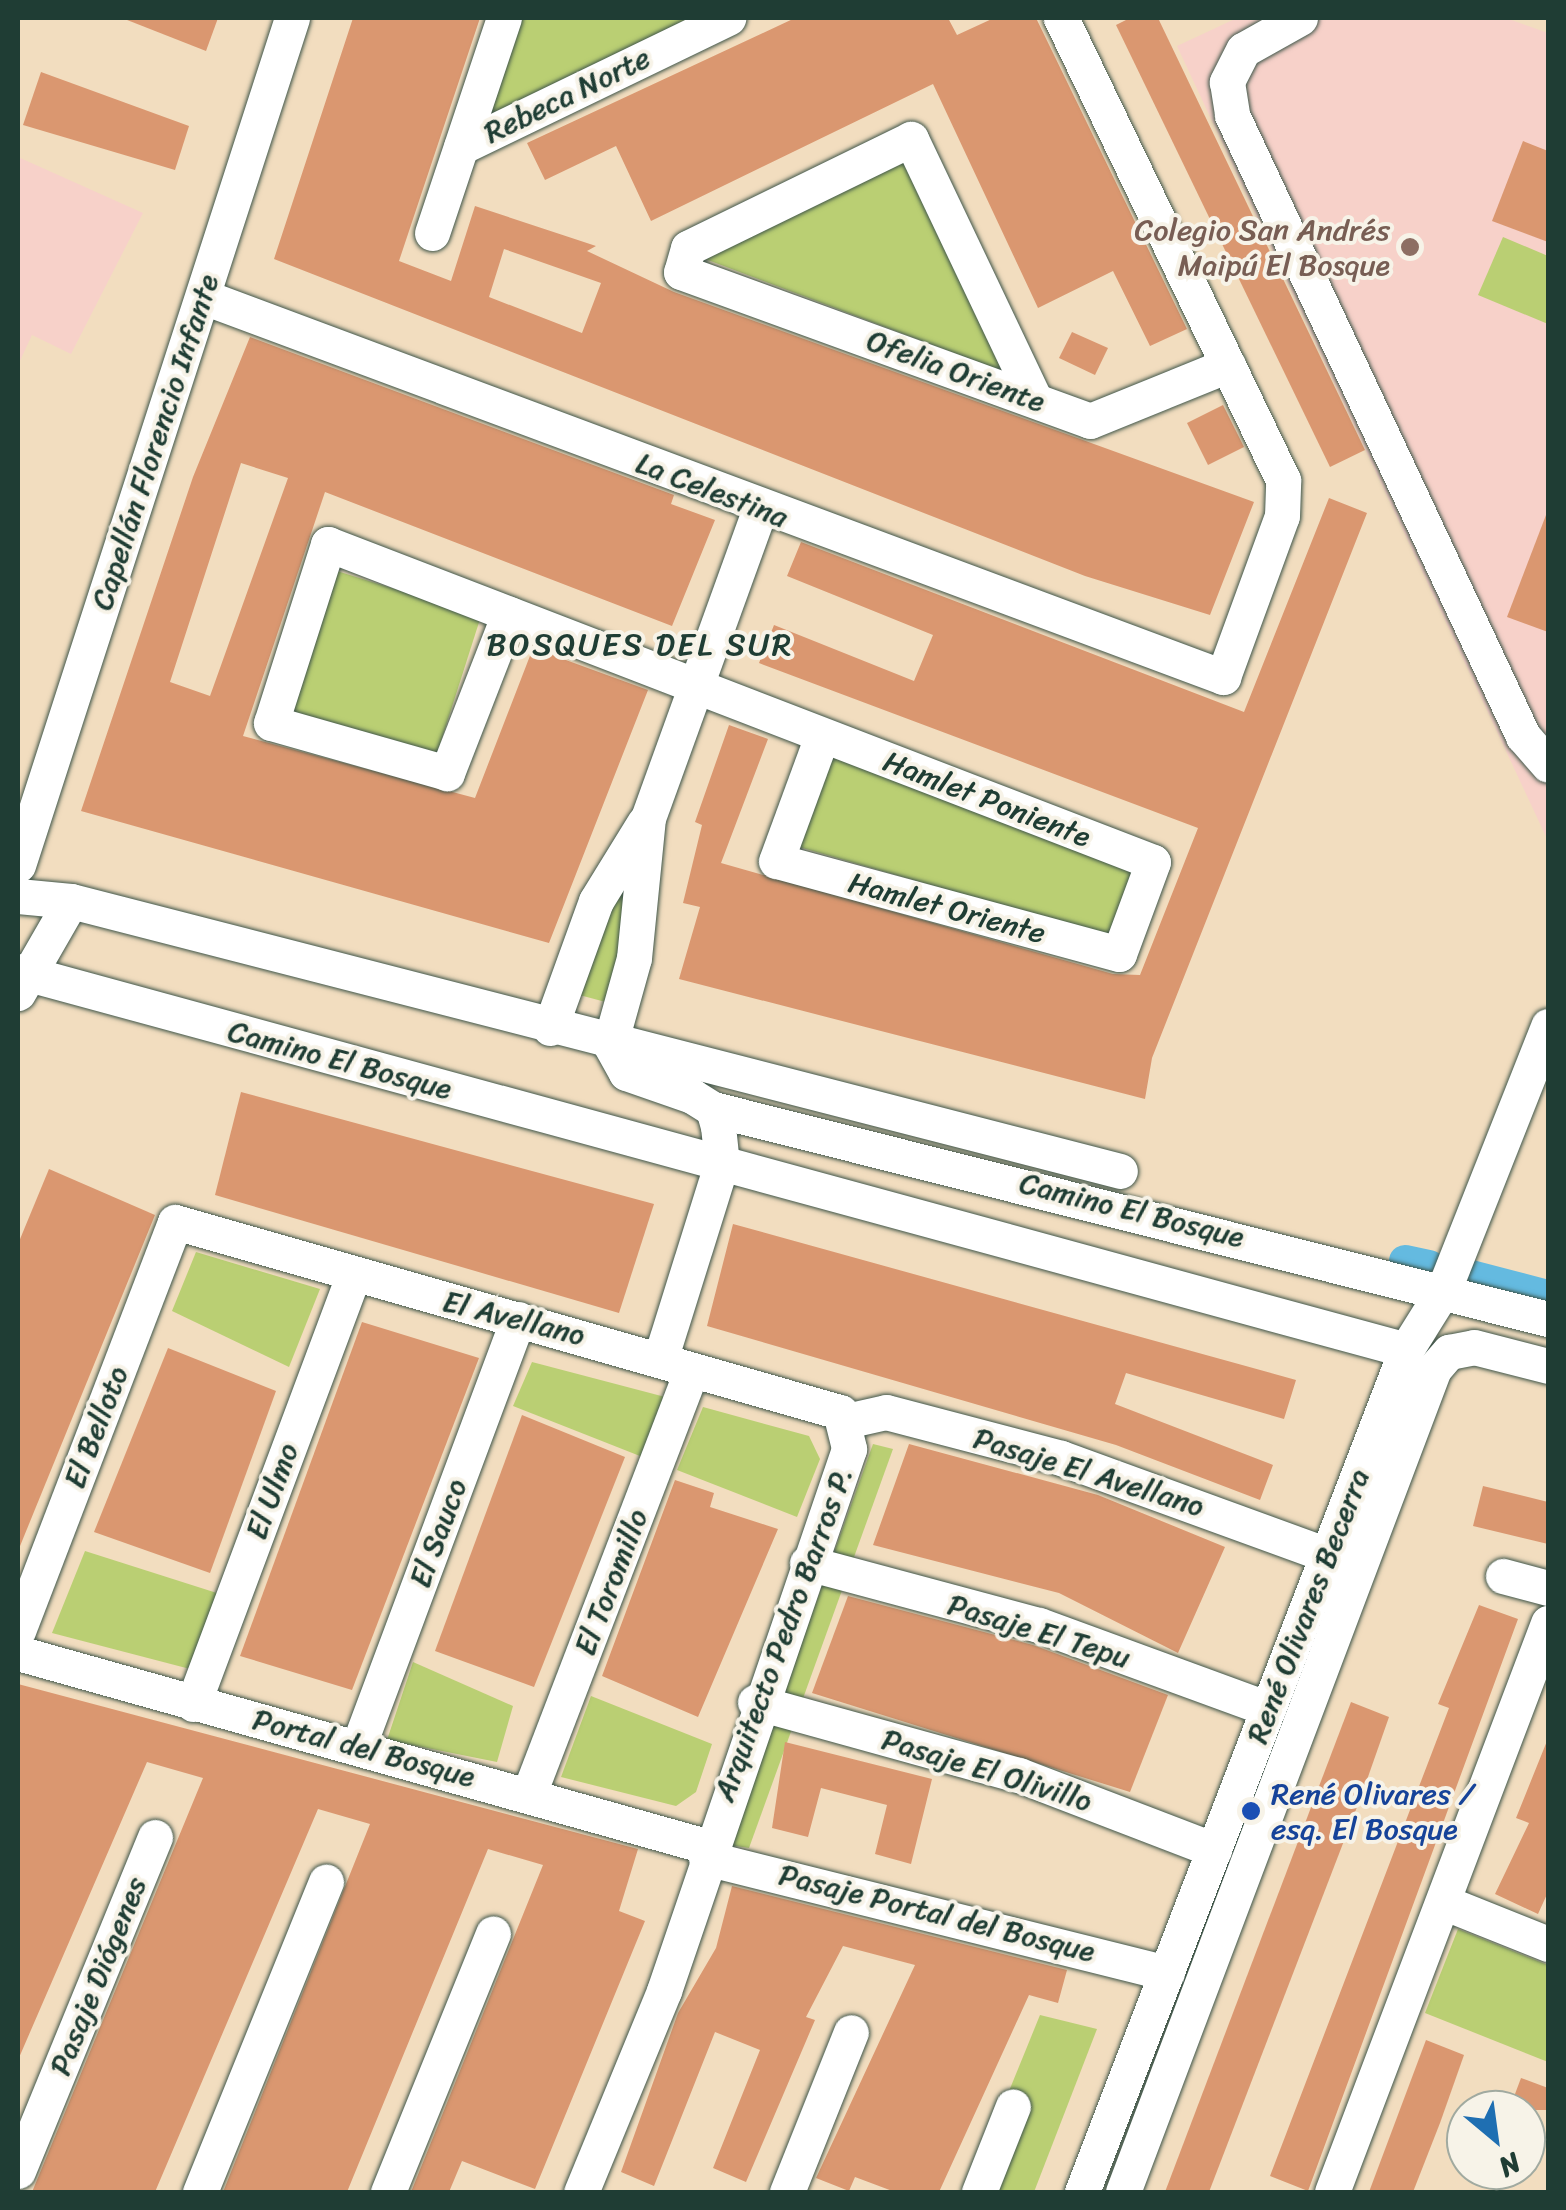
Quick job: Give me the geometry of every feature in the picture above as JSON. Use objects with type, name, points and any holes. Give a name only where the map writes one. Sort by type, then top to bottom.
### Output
[{"type":"street","name":"Capellán Florencio Infante","points":[[18,866],[292,18]]},
{"type":"street","points":[[432,233],[504,18]]},
{"type":"street","name":"Rebeca Norte","points":[[461,146],[728,18]]},
{"type":"street","points":[[1061,18],[1228,365]]},
{"type":"street","points":[[1300,18],[1242,50],[1227,82],[1232,115],[1523,736],[1548,764]]},
{"type":"street","name":"Ofelia Oriente","points":[[1034,398],[911,139],[693,240],[680,272],[1034,398],[1104,422],[1228,365]]},
{"type":"street","name":"La Celestina","points":[[204,297],[760,508],[1223,677],[1286,496],[1228,365]]},
{"type":"street","points":[[550,1028],[596,901],[648,818],[760,508]]},
{"type":"street","name":"Hamlet Poniente","points":[[509,614],[448,773],[271,723],[328,544],[1152,862],[1118,954]]},
{"type":"street","name":"Hamlet Oriente","points":[[822,736],[776,861],[1118,954]]},
{"type":"street","points":[[610,1044],[634,958],[648,818]]},
{"type":"street","name":"Camino El Bosque","points":[[18,896],[71,901],[610,1044],[1120,1171]]},
{"type":"street","points":[[20,970],[71,901]]},
{"type":"street","name":"Camino El Bosque","points":[[20,970],[1406,1350]]},
{"type":"street","name":"René Olivares Becerra","points":[[1082,2192],[1406,1350],[1444,1289],[1548,1026]]},
{"type":"street","name":"Camino El Bosque","points":[[610,1044],[626,1073],[713,1109],[1548,1318]]},
{"type":"street","points":[[713,1109],[722,1162]]},
{"type":"street","name":"El Toromillo","points":[[530,1792],[677,1363],[722,1162]]},
{"type":"street","name":"El Avellano","points":[[175,1222],[352,1278],[518,1318],[823,1402],[846,1420]]},
{"type":"street","name":"El Belloto","points":[[18,1631],[175,1222]]},
{"type":"street","name":"El Ulmo","points":[[193,1704],[352,1278]]},
{"type":"street","name":"El Sauco","points":[[358,1747],[518,1318]]},
{"type":"street","name":"René Olivares Becerra","points":[[1123,2192],[1434,1370],[1450,1352],[1474,1347],[1548,1366]]},
{"type":"street","name":"Pasaje El Avellano","points":[[846,1420],[886,1412],[1061,1458],[1328,1555]]},
{"type":"street","name":"Arquitecto Pedro Barros P.","points":[[581,2192],[664,1991],[756,1702],[849,1448],[846,1420]]},
{"type":"street","name":"Pasaje El Tepu","points":[[806,1563],[1039,1625],[1268,1709]]},
{"type":"street","points":[[1503,1576],[1548,1588]]},
{"type":"street","points":[[1332,2192],[1548,1623]]},
{"type":"street","name":"Portal del Bosque","points":[[18,1653],[193,1704],[530,1792],[708,1852]]},
{"type":"street","name":"Pasaje El Olivillo","points":[[756,1702],[1019,1775],[1214,1850]]},
{"type":"street","name":"Pasaje Diógenes","points":[[18,2171],[155,1837]]},
{"type":"street","name":"Pasaje Portal del Bosque","points":[[708,1852],[1167,1973]]},
{"type":"street","points":[[200,2192],[326,1882]]},
{"type":"street","points":[[1443,1902],[1548,1944]]},
{"type":"street","points":[[388,2192],[492,1934]]},
{"type":"street","points":[[788,2192],[851,2032]]},
{"type":"street","points":[[978,2192],[1012,2106]]},
{"type":"shaded area","name":"Colegio San Andrés Maipú El Bosque","points":[[1237,18],[1506,18],[1548,33],[1548,841],[1177,46]]},
{"type":"shaded area","points":[[18,157],[143,213],[71,354],[32,335],[18,365]]},
{"type":"green space","points":[[519,18],[704,18],[483,123]]},
{"type":"green space","points":[[901,154],[1002,371],[692,254]]},
{"type":"green space","points":[[1503,237],[1548,256],[1548,324],[1478,295]]},
{"type":"green space","points":[[337,571],[481,616],[435,760],[291,714]]},
{"type":"green space","points":[[827,754],[1133,871],[1108,936],[792,845]]},
{"type":"green space","points":[[630,858],[613,1004],[572,993]]},
{"type":"green space","points":[[196,1252],[320,1289],[289,1367],[172,1311]]},
{"type":"green space","points":[[532,1362],[669,1398],[645,1458],[513,1406]]},
{"type":"green space","points":[[703,1407],[809,1436],[820,1459],[797,1517],[677,1470]]},
{"type":"green space","points":[[873,1444],[893,1449],[749,1848],[729,1845]]},
{"type":"green space","points":[[85,1551],[220,1594],[190,1669],[52,1633]]},
{"type":"green space","points":[[413,1662],[513,1706],[497,1762],[387,1740]]},
{"type":"green space","points":[[591,1696],[712,1744],[696,1792],[676,1806],[561,1777]]},
{"type":"green space","points":[[1458,1929],[1548,1965],[1548,2062],[1425,2013]]},
{"type":"green space","points":[[1040,2015],[1097,2029],[1034,2192],[968,2192]]},
{"type":"building","points":[[122,18],[218,18],[206,51]]},
{"type":"building","points":[[353,18],[480,18],[399,261],[451,281],[475,206],[596,246],[587,251],[674,292],[1254,502],[1210,615],[1085,576],[274,259]],"holes":[[[504,249],[601,283],[582,333],[489,297]]]},
{"type":"building","points":[[795,18],[948,18],[957,35],[994,18],[1036,18],[1187,329],[1150,346],[1113,271],[1038,308],[933,84],[651,221],[616,146],[545,180],[527,143]]},
{"type":"building","points":[[1130,18],[1158,18],[1365,450],[1330,467],[1116,25]]},
{"type":"building","points":[[41,72],[189,126],[175,170],[23,125]]},
{"type":"building","points":[[1523,141],[1548,151],[1548,242],[1492,221]]},
{"type":"building","points":[[1072,332],[1108,348],[1095,375],[1059,358]]},
{"type":"building","points":[[250,337],[674,495],[671,504],[715,520],[672,626],[325,492],[243,736],[475,798],[533,648],[648,690],[549,943],[81,811],[193,477]],"holes":[[[241,463],[288,478],[210,696],[170,682]]]},
{"type":"building","points":[[1223,405],[1244,447],[1208,465],[1187,423]]},
{"type":"building","points":[[1329,498],[1367,513],[1152,1058],[1145,1099],[679,979],[700,907],[683,903],[702,825],[695,822],[729,725],[768,739],[721,863],[1113,974],[1140,975],[1198,828],[759,663],[774,625],[914,681],[933,635],[787,576],[801,542],[1244,712]]},
{"type":"building","points":[[1548,515],[1548,632],[1507,617]]},
{"type":"building","points":[[241,1092],[654,1204],[619,1313],[215,1195]]},
{"type":"building","points":[[49,1169],[155,1215],[18,1551],[18,1244]]},
{"type":"building","points":[[733,1224],[1296,1380],[1284,1419],[1126,1373],[1115,1404],[1273,1465],[1260,1500],[1116,1445],[707,1326]]},
{"type":"building","points":[[362,1322],[479,1358],[352,1690],[240,1656]]},
{"type":"building","points":[[168,1348],[276,1391],[210,1573],[94,1532]]},
{"type":"building","points":[[522,1415],[625,1457],[534,1687],[435,1651]]},
{"type":"building","points":[[909,1444],[1098,1495],[1225,1547],[1178,1653],[1059,1593],[873,1545]]},
{"type":"building","points":[[675,1480],[714,1493],[710,1507],[778,1529],[698,1717],[602,1676]]},
{"type":"building","points":[[1483,1486],[1548,1502],[1548,1544],[1473,1526]]},
{"type":"building","points":[[848,1596],[1033,1645],[1168,1695],[1130,1792],[812,1693]]},
{"type":"building","points":[[1479,1605],[1518,1619],[1308,2191],[1270,2176],[1449,1708],[1438,1704]]},
{"type":"building","points":[[18,1684],[638,1849],[619,1911],[645,1921],[535,2189],[462,2161],[449,2192],[411,2192],[543,1865],[488,1849],[347,2192],[223,2192],[370,1824],[318,1809],[155,2192],[32,2192],[203,1778],[147,1762],[18,2060]]},
{"type":"building","points":[[1351,1702],[1389,1717],[1362,1794],[1209,2192],[1165,2192]]},
{"type":"building","points":[[1547,1741],[1548,1892],[1538,1914],[1495,1894],[1529,1823],[1516,1818]]},
{"type":"building","points":[[785,1742],[932,1779],[911,1864],[875,1854],[887,1805],[821,1788],[808,1837],[772,1828]]},
{"type":"building","points":[[732,1886],[1067,1970],[1058,2003],[1029,1995],[939,2192],[895,2192],[855,2177],[849,2191],[816,2178],[915,1965],[843,1946],[806,2017],[815,2020],[746,2182],[713,2168],[760,2050],[715,2032],[654,2186],[621,2172],[678,2013],[716,1948]]},
{"type":"building","points":[[1426,2040],[1464,2055],[1452,2090],[1446,2090],[1446,2106],[1413,2192],[1369,2192]]},
{"type":"building","points":[[1521,2078],[1548,2088],[1548,2110],[1546,2090],[1516,2090]]},
{"type":"waterway","points":[[1405,1261],[1429,1266]]},
{"type":"waterway","points":[[1471,1276],[1548,1296]]},
{"type":"place","name":"Colegio San Andrés Maipú El Bosque","points":[[1410,247]]},
{"type":"place","name":"René Olivares / esq. El Bosque","points":[[1251,1811]]},
{"type":"district","name":"BOSQUES DEL SUR","points":[[640,645]]}]
